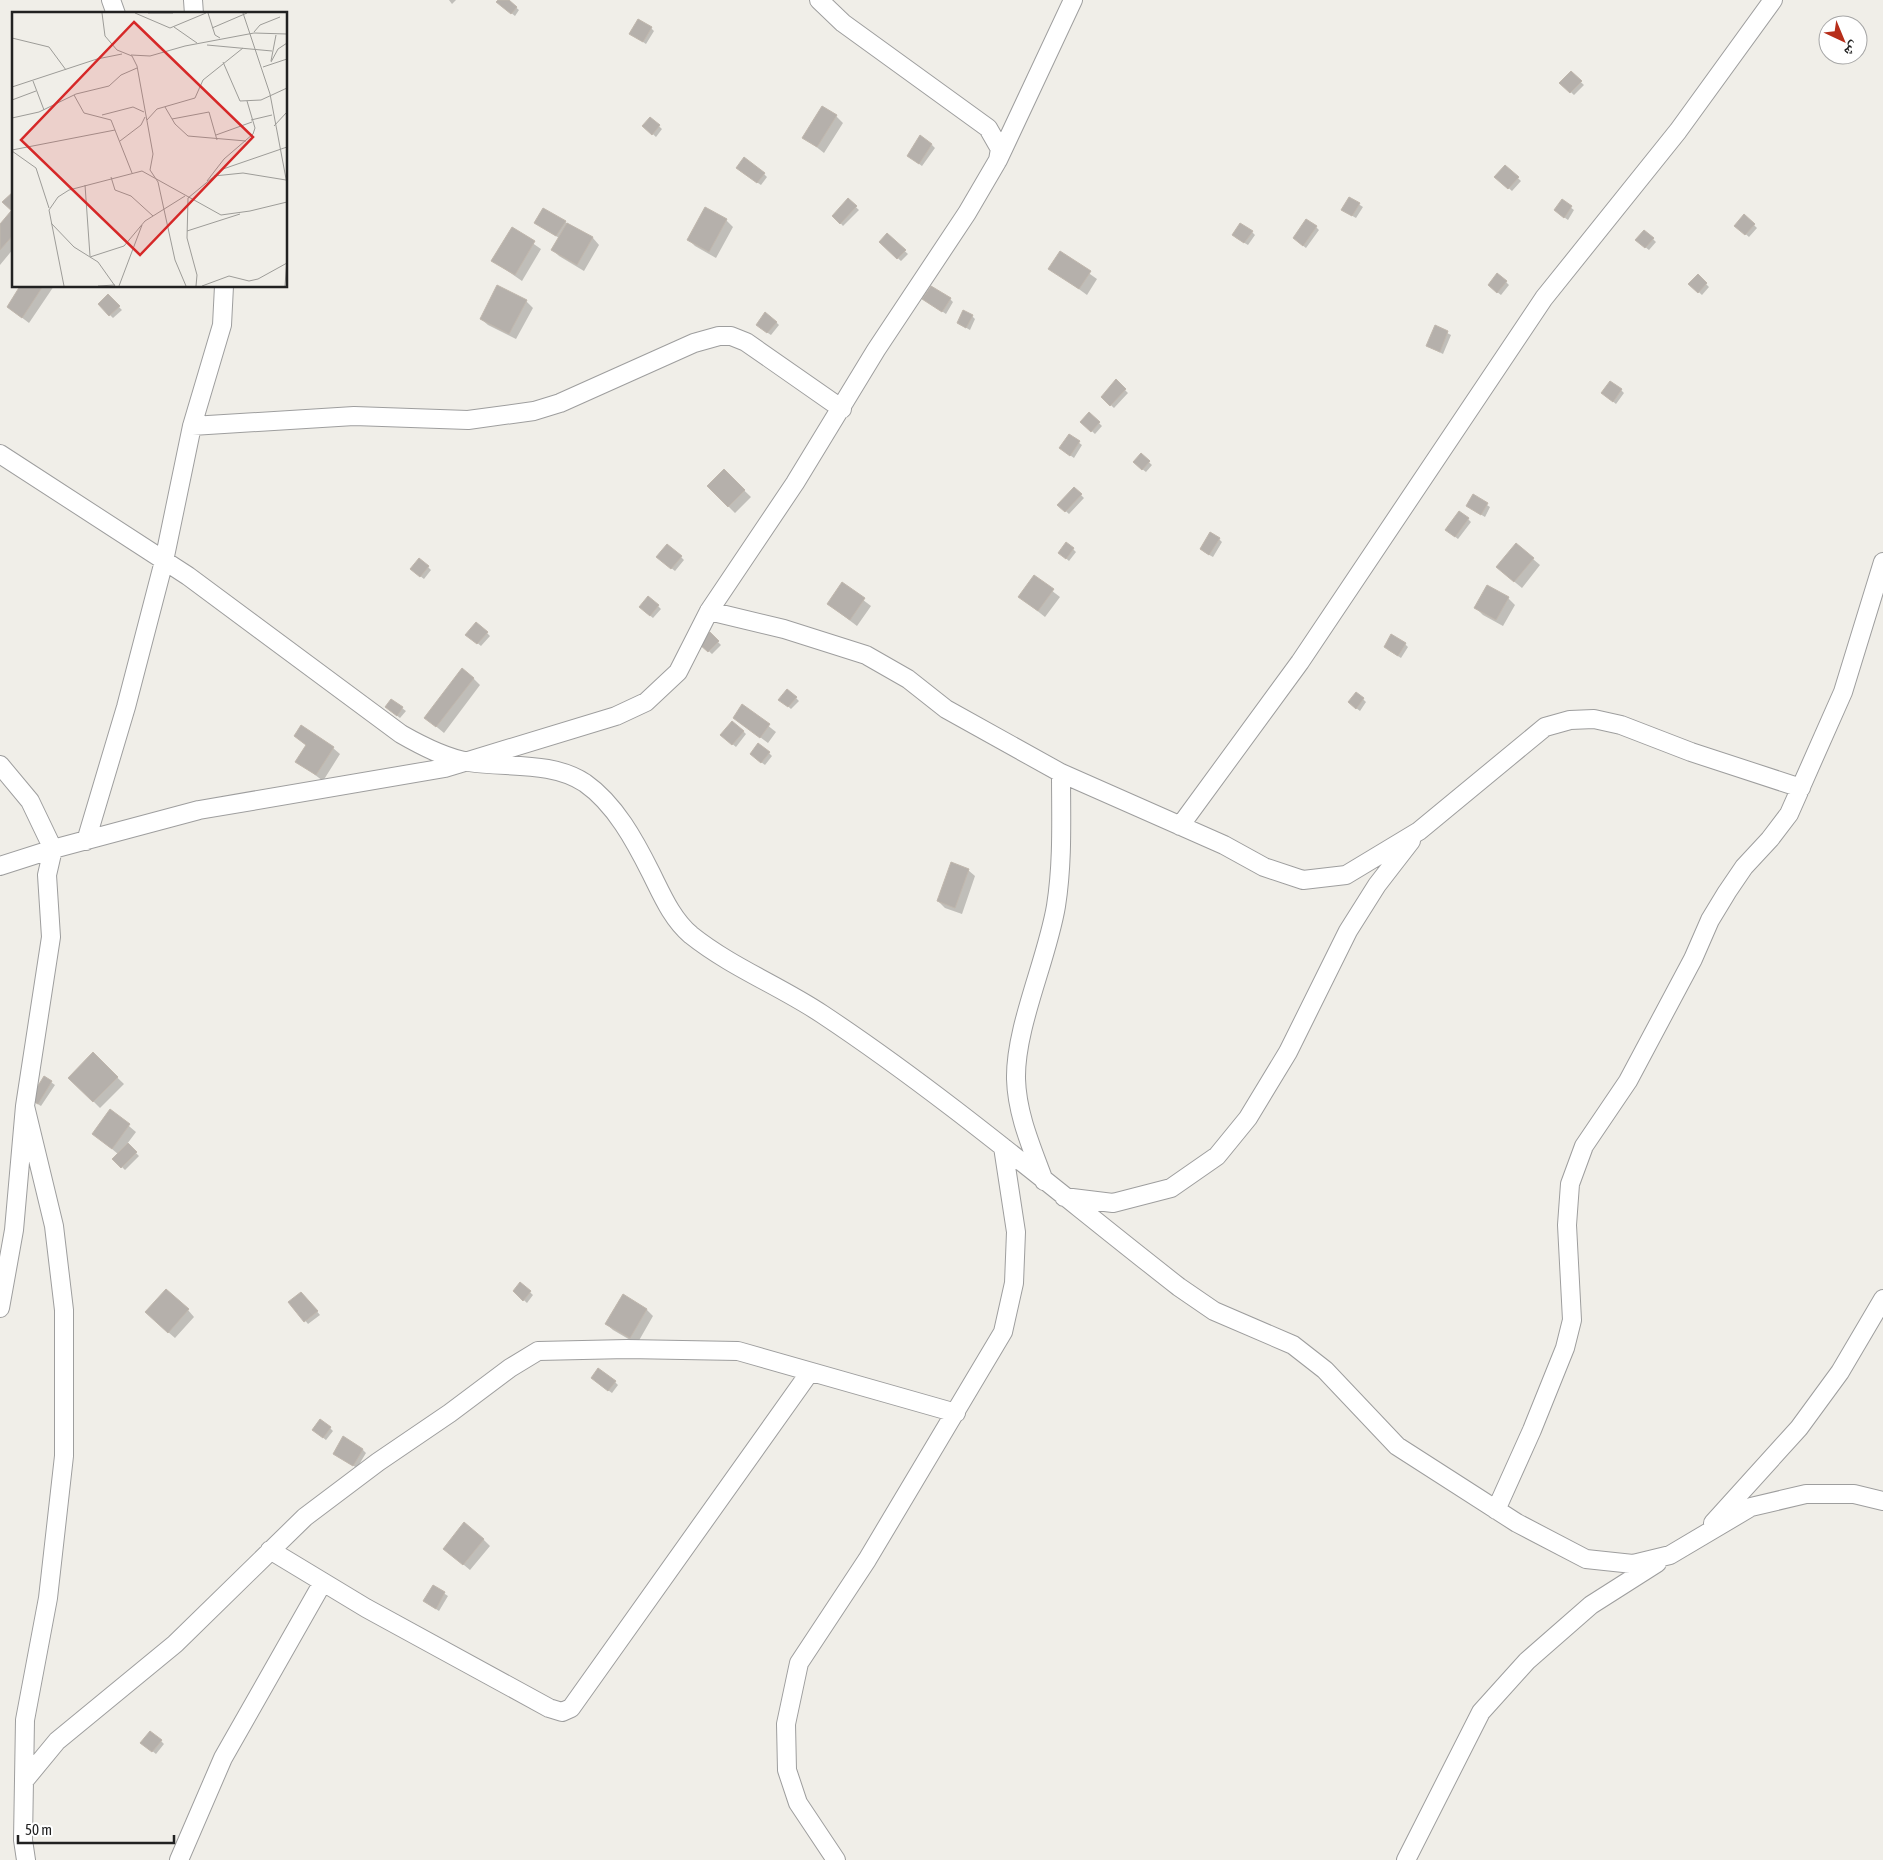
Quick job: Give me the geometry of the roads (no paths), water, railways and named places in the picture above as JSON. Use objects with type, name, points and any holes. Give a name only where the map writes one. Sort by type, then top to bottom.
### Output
[{"type":"street","points":[[111,0],[115,12]]},
{"type":"street","points":[[819,0],[843,23],[988,128],[1000,149],[998,160]]},
{"type":"street","points":[[0,866],[53,849],[199,810],[445,768],[616,716],[646,702],[678,672],[709,611],[842,409],[876,350],[966,213],[998,160],[1073,0]]},
{"type":"street","points":[[1180,826],[1300,662],[1544,298],[1678,131],[1773,0]]},
{"type":"street","points":[[218,288],[223,304]]},
{"type":"street","points":[[86,841],[126,707],[164,560],[192,426],[222,325],[224,288]]},
{"type":"street","points":[[192,426],[354,416],[468,420],[534,411],[560,403],[694,343],[719,336],[731,336],[746,342],[842,409]]},
{"type":"street","points":[[0,454],[164,560],[401,734],[424,747],[467,762],[564,772],[584,782],[608,802],[647,865],[667,906],[688,933],[716,953],[821,1013],[1003,1147],[1063,1197],[1179,1287],[1214,1311],[1293,1345],[1325,1370],[1397,1446],[1496,1510],[1586,1559],[1633,1564],[1670,1555]]},
{"type":"street","points":[[1496,1510],[1532,1430],[1565,1348],[1572,1320],[1567,1225],[1570,1184],[1584,1146],[1628,1081],[1714,913],[1744,867],[1770,839],[1789,814],[1843,692],[1883,562]]},
{"type":"street","points":[[709,611],[784,629],[866,655],[908,679],[946,709],[1061,774],[1180,826],[1264,867],[1303,880],[1346,875],[1419,831],[1545,728],[1570,720],[1594,719],[1621,725],[1691,752],[1801,788]]},
{"type":"street","points":[[0,765],[30,801],[53,849],[47,875],[51,937],[25,1106],[14,1230],[0,1308]]},
{"type":"street","points":[[1045,1182],[1021,1118],[1016,1078],[1022,1037],[1049,942],[1056,905],[1060,872],[1061,774]]},
{"type":"street","points":[[1063,1197],[1113,1203],[1171,1188],[1217,1156],[1248,1118],[1288,1052],[1348,931],[1377,885],[1419,831]]},
{"type":"street","points":[[25,1106],[54,1226],[64,1310],[64,1456],[48,1598],[25,1720],[23,1840],[26,1860]]},
{"type":"street","points":[[836,1860],[798,1803],[787,1770],[786,1724],[799,1663],[868,1560],[1003,1332],[1014,1283],[1016,1232],[1003,1147]]},
{"type":"street","points":[[0,1247],[14,1230]]},
{"type":"street","points":[[1702,1534],[1799,1428],[1840,1372],[1883,1299]]},
{"type":"street","points":[[24,1781],[57,1741],[175,1644],[305,1517],[378,1462],[450,1413],[510,1368],[538,1352],[627,1349],[738,1351],[956,1413]]},
{"type":"street","points":[[270,1550],[383,1617],[549,1708],[562,1712],[572,1708],[810,1372]]},
{"type":"street","points":[[1406,1860],[1481,1712],[1527,1660],[1591,1605],[1702,1534],[1751,1507],[1806,1494],[1854,1494],[1883,1502]]},
{"type":"street","points":[[179,1860],[223,1758],[323,1582]]}]
